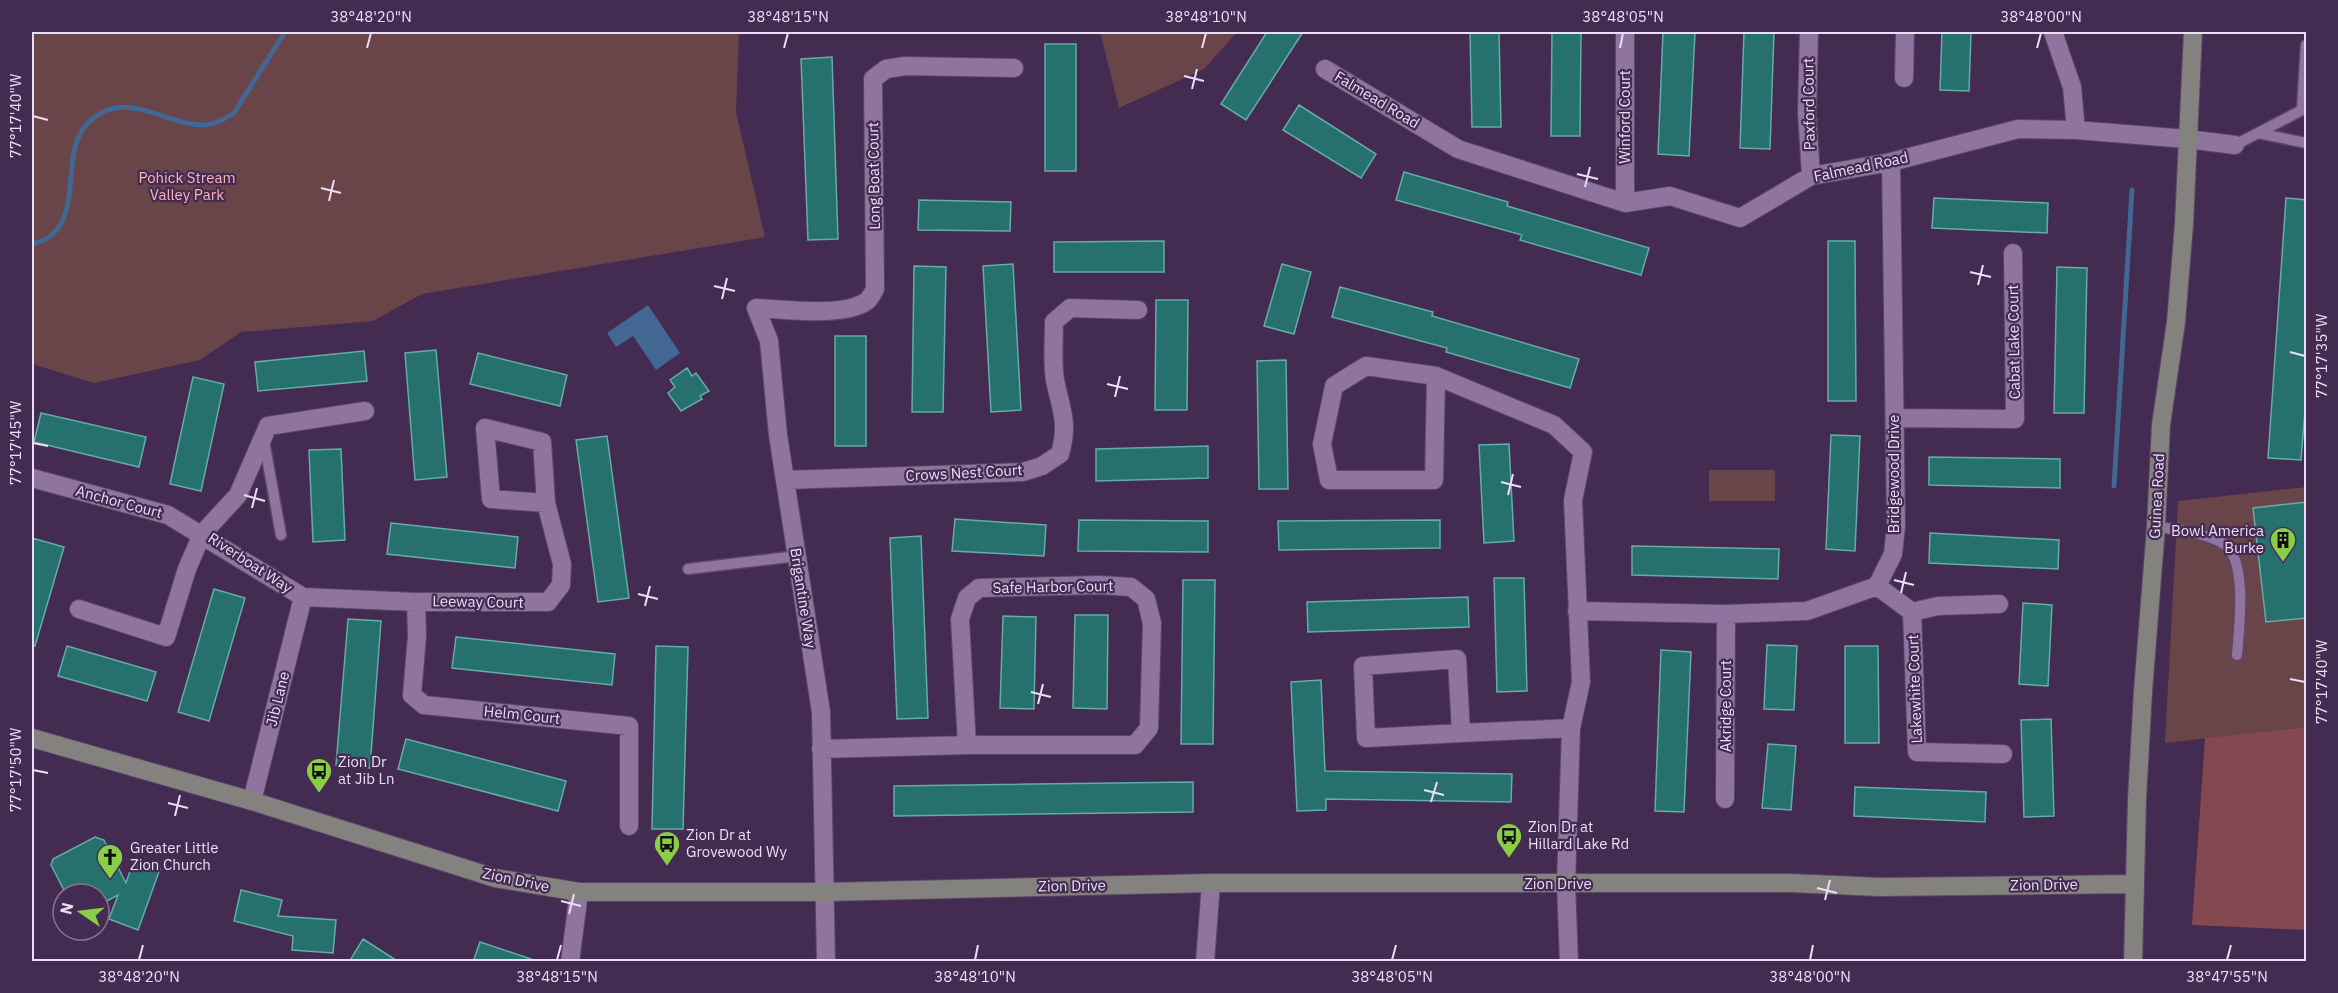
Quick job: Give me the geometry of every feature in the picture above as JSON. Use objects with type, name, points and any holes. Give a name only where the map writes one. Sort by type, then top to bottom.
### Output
[{"type":"street","name":"Winford Court","points":[[1624,32],[1625,203]]},
{"type":"street","name":"Paxford Court","points":[[1809,32],[1807,113],[1811,176]]},
{"type":"street","points":[[1904,78],[1905,32]]},
{"type":"street","points":[[2053,32],[2072,87],[2076,130]]},
{"type":"street","name":"Guinea Road","points":[[2133,962],[2143,691],[2156,527],[2161,425],[2176,322],[2184,224],[2193,32]]},
{"type":"street","name":"Long Boat Court","points":[[756,308],[829,311],[851,307],[867,300],[875,290],[873,79],[886,69],[905,66],[1014,68]]},
{"type":"street","name":"Falmead Road","points":[[1325,69],[1458,149],[1625,203],[1670,196],[1740,219],[1811,176],[1891,162],[2018,129],[2076,130],[2235,145]]},
{"type":"street","name":"Bridgewood Drive","points":[[1877,586],[1893,554],[1896,526],[1891,162]]},
{"type":"street","name":"Cabat Lake Court","points":[[1895,418],[2015,419],[2013,253]]},
{"type":"street","name":"Brigantine Way","points":[[756,308],[769,341],[778,435],[821,712],[826,962]]},
{"type":"street","name":"Crows Nest Court","points":[[785,480],[1023,472],[1042,466],[1060,454],[1065,436],[1063,410],[1054,377],[1053,322],[1070,309],[1138,310]]},
{"type":"street","points":[[1436,375],[1434,480],[1329,480],[1322,444],[1334,387],[1366,366],[1436,375],[1554,425],[1583,452],[1573,500],[1581,682],[1571,728],[1566,884],[1569,962]]},
{"type":"street","points":[[264,438],[268,426],[365,411]]},
{"type":"street","name":"Leeway Court","points":[[303,597],[416,602],[548,602],[561,585],[562,564],[546,503],[542,442],[485,428],[490,499],[546,503]]},
{"type":"street","name":"Riverboat Way","points":[[264,438],[238,495],[202,534],[303,597]]},
{"type":"street","name":"Anchor Court","points":[[32,478],[168,515],[202,534]]},
{"type":"street","points":[[79,609],[166,637],[187,569],[202,534]]},
{"type":"street","name":"Safe Harbor Court","points":[[821,749],[967,745],[1135,745],[1149,728],[1152,623],[1146,600],[1131,587],[1099,585],[979,588],[967,598],[960,619],[967,745]]},
{"type":"street","points":[[1577,611],[1726,614],[1807,611],[1877,586],[1912,612],[1938,606],[1999,603]]},
{"type":"street","name":"Jib Lane","points":[[252,801],[303,597]]},
{"type":"street","name":"Helm Court","points":[[416,602],[417,636],[412,695],[424,705],[629,726],[629,826]]},
{"type":"street","name":"Lakewhite Court","points":[[1912,612],[1917,752],[2003,754]]},
{"type":"street","name":"Akridge Court","points":[[1725,799],[1726,614]]},
{"type":"street","points":[[1461,733],[1457,659],[1363,666],[1365,738],[1571,728]]},
{"type":"street","name":"Zion Drive","points":[[32,738],[252,801],[495,878],[579,892],[825,892],[1211,883],[1790,883],[1879,888],[2135,884]]},
{"type":"street","points":[[1205,962],[1211,883]]},
{"type":"street","points":[[570,962],[579,892]]},
{"type":"lane","points":[[2235,145],[2304,110],[2307,45]]},
{"type":"lane","points":[[2259,133],[2307,143]]},
{"type":"lane","points":[[264,438],[281,535]]},
{"type":"lane","points":[[2156,527],[2186,530],[2225,544],[2235,561],[2241,591],[2237,655]]},
{"type":"lane","points":[[688,569],[797,556]]},
{"type":"green space","name":"Pohick Stream Valley Park","points":[[41,32],[739,32],[736,112],[765,237],[422,294],[373,321],[241,332],[200,360],[94,383],[32,364],[32,36]]},
{"type":"green space","points":[[1100,32],[1237,32],[1204,69],[1119,108]]},
{"type":"green space","points":[[1709,470],[1775,470],[1775,501],[1709,501]]},
{"type":"green space","points":[[2306,487],[2306,727],[2165,743],[2178,501]]},
{"type":"shaded area","points":[[2306,727],[2306,930],[2192,925],[2205,738]]},
{"type":"water","points":[[648,305],[680,353],[656,370],[633,336],[616,347],[607,333]]},
{"type":"building","points":[[1267,32],[1303,32],[1246,120],[1221,104]]},
{"type":"building","points":[[1470,32],[1499,32],[1501,127],[1472,127]]},
{"type":"building","points":[[1552,32],[1581,32],[1580,136],[1551,136]]},
{"type":"building","points":[[1663,32],[1695,32],[1689,156],[1658,154]]},
{"type":"building","points":[[1744,32],[1774,32],[1770,149],[1740,148]]},
{"type":"building","points":[[1942,32],[1971,32],[1969,91],[1940,90]]},
{"type":"building","points":[[1045,44],[1076,44],[1076,171],[1045,171]]},
{"type":"building","points":[[832,57],[838,239],[808,240],[801,59]]},
{"type":"building","points":[[1299,105],[1376,154],[1361,178],[1283,130]]},
{"type":"building","points":[[1404,172],[1508,202],[1507,206],[1649,248],[1641,275],[1520,240],[1522,235],[1396,200]]},
{"type":"building","points":[[1934,198],[2048,203],[2047,233],[1932,228]]},
{"type":"building","points":[[2286,198],[2307,200],[2307,385],[2301,460],[2268,458]]},
{"type":"building","points":[[919,200],[1011,202],[1010,231],[918,230]]},
{"type":"building","points":[[1164,241],[1164,272],[1054,272],[1054,242]]},
{"type":"building","points":[[1828,241],[1855,241],[1856,401],[1828,401]]},
{"type":"building","points":[[1013,264],[1021,410],[991,412],[983,266]]},
{"type":"building","points":[[1282,264],[1311,272],[1294,334],[1264,326]]},
{"type":"building","points":[[914,266],[946,267],[943,412],[912,412]]},
{"type":"building","points":[[2057,267],[2087,268],[2084,413],[2054,413]]},
{"type":"building","points":[[1340,287],[1433,312],[1432,316],[1579,359],[1570,388],[1446,352],[1447,348],[1332,317]]},
{"type":"building","points":[[1156,300],[1188,300],[1187,410],[1155,410]]},
{"type":"building","points":[[835,336],[866,336],[866,446],[835,446]]},
{"type":"building","points":[[436,350],[447,477],[415,480],[405,353]]},
{"type":"building","points":[[364,351],[367,381],[258,391],[255,362]]},
{"type":"building","points":[[478,353],[567,375],[560,406],[470,384]]},
{"type":"building","points":[[1286,360],[1288,489],[1259,489],[1257,361]]},
{"type":"building","points":[[687,368],[692,376],[696,373],[709,391],[700,396],[702,399],[681,411],[668,393],[675,387],[670,380]]},
{"type":"building","points":[[193,377],[224,384],[201,491],[170,484]]},
{"type":"building","points":[[41,413],[146,437],[139,467],[34,442]]},
{"type":"building","points":[[1831,435],[1860,436],[1855,551],[1826,549]]},
{"type":"building","points":[[607,436],[629,598],[598,602],[576,440]]},
{"type":"building","points":[[1509,444],[1514,541],[1484,543],[1479,445]]},
{"type":"building","points":[[1208,446],[1208,478],[1096,481],[1096,449]]},
{"type":"building","points":[[341,449],[345,540],[313,542],[309,450]]},
{"type":"building","points":[[1929,457],[2060,459],[2060,488],[1929,485]]},
{"type":"building","name":"Bowl America Burke","points":[[2307,502],[2307,618],[2266,622],[2253,508]]},
{"type":"building","points":[[955,519],[1046,525],[1044,556],[952,551]]},
{"type":"building","points":[[1079,520],[1208,521],[1208,552],[1078,551]]},
{"type":"building","points":[[1440,520],[1440,548],[1279,550],[1278,521]]},
{"type":"building","points":[[391,523],[518,537],[515,568],[387,554]]},
{"type":"building","points":[[1930,533],[2059,540],[2058,569],[1929,563]]},
{"type":"building","points":[[921,536],[928,718],[897,719],[890,538]]},
{"type":"building","points":[[32,538],[64,547],[35,646],[32,646]]},
{"type":"building","points":[[1632,546],[1779,549],[1778,579],[1632,575]]},
{"type":"building","points":[[1494,578],[1524,578],[1527,691],[1497,692]]},
{"type":"building","points":[[1183,580],[1215,580],[1213,744],[1181,744]]},
{"type":"building","points":[[214,589],[245,598],[209,721],[178,712]]},
{"type":"building","points":[[1468,597],[1469,627],[1308,632],[1307,602]]},
{"type":"building","points":[[2023,603],[2052,605],[2048,686],[2019,684]]},
{"type":"building","points":[[1075,615],[1108,615],[1107,709],[1073,708]]},
{"type":"building","points":[[1003,616],[1036,617],[1034,709],[1000,708]]},
{"type":"building","points":[[348,619],[381,621],[370,768],[336,765]]},
{"type":"building","points":[[456,637],[615,654],[612,685],[452,668]]},
{"type":"building","points":[[1767,645],[1797,646],[1794,710],[1764,709]]},
{"type":"building","points":[[67,646],[156,672],[147,701],[58,676]]},
{"type":"building","points":[[656,646],[688,647],[683,829],[652,829]]},
{"type":"building","points":[[1845,646],[1878,646],[1879,743],[1845,743]]},
{"type":"building","points":[[1661,650],[1691,652],[1684,812],[1655,811]]},
{"type":"building","points":[[1321,680],[1325,771],[1512,774],[1511,802],[1326,799],[1326,810],[1297,811],[1291,682]]},
{"type":"building","points":[[2051,719],[2054,816],[2024,817],[2021,720]]},
{"type":"building","points":[[406,739],[566,781],[558,811],[398,769]]},
{"type":"building","points":[[1768,744],[1796,746],[1791,810],[1762,808]]},
{"type":"building","points":[[1193,782],[1193,812],[894,816],[894,786]]},
{"type":"building","points":[[1855,787],[1986,792],[1985,822],[1854,816]]},
{"type":"building","points":[[95,837],[104,840],[126,883],[134,859],[160,869],[138,930],[111,920],[118,895],[111,899],[111,882],[60,882],[51,865],[53,859]]},
{"type":"building","points":[[241,890],[282,900],[278,916],[336,920],[333,953],[292,950],[293,936],[234,921]]},
{"type":"building","points":[[363,939],[399,962],[349,962]]},
{"type":"building","points":[[480,942],[531,959],[530,962],[473,962]]},
{"type":"waterway","points":[[32,244],[50,237],[61,224],[67,208],[74,153],[79,136],[88,123],[102,113],[117,108],[145,110],[190,124],[205,125],[220,121],[234,113],[285,32]]},
{"type":"waterway","points":[[2114,486],[2132,190]]},
{"type":"place","name":"Bowl America Burke","points":[[2283,563]]},
{"type":"place","name":"Zion Dr at Jib Ln","points":[[319,794]]},
{"type":"place","name":"Zion Dr at Hillard Lake Rd","points":[[1509,859]]},
{"type":"place","name":"Zion Dr at Grovewood Wy","points":[[667,867]]},
{"type":"place","name":"Greater Little Zion Church","points":[[110,880]]}]
